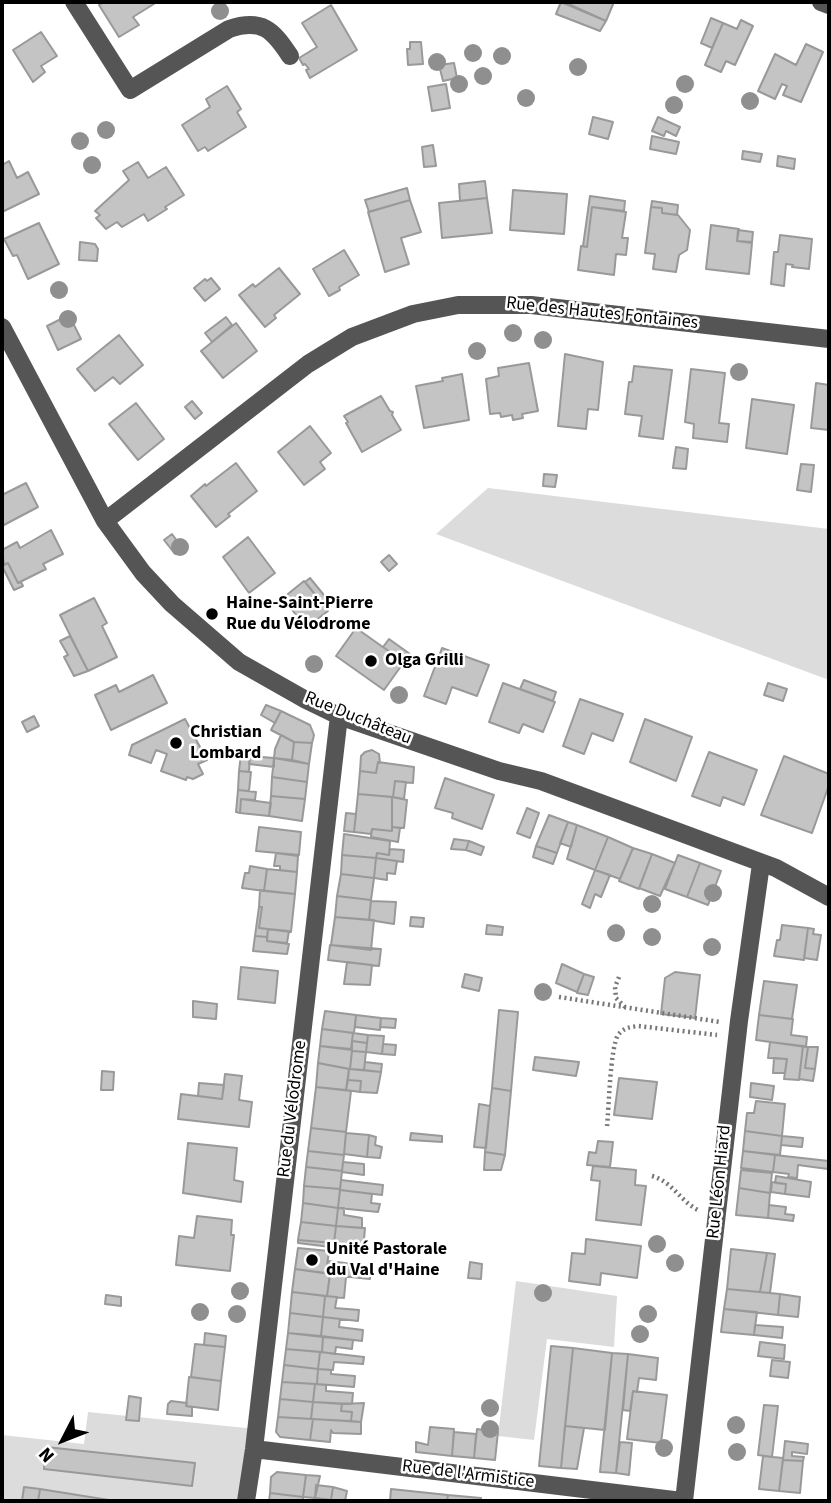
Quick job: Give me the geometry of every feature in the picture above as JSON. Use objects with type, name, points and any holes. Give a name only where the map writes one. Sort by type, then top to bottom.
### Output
[{"type":"street","points":[[74,2],[130,90],[238,26],[251,24],[265,27],[276,34],[290,56]]},
{"type":"street","points":[[821,2],[829,5]]},
{"type":"street","name":"Rue des Hautes Fontaines","points":[[105,520],[308,364],[352,337],[413,314],[458,305],[531,304],[829,339]]},
{"type":"street","name":"Rue Duchâteau","points":[[2,327],[105,520],[143,573],[172,604],[239,662],[339,716],[499,771],[541,781],[790,874],[829,897]]},
{"type":"street","name":"Rue du Vélodrome","points":[[246,1501],[339,716]]},
{"type":"street","name":"Rue Léon Hiard","points":[[683,1501],[738,1029],[761,864]]},
{"type":"street","name":"Rue de l'Armistice","points":[[254,1449],[683,1501]]},
{"type":"path","points":[[619,977],[615,987],[616,998],[626,1008]]},
{"type":"path","points":[[559,997],[715,1022],[738,1029]]},
{"type":"path","points":[[607,1126],[614,1045],[621,1032],[628,1027],[638,1026],[738,1029]]},
{"type":"path","points":[[652,1176],[669,1183],[695,1209],[717,1213]]},
{"type":"shaded area","points":[[488,488],[829,529],[829,680],[436,534]]},
{"type":"shaded area","points":[[516,1281],[617,1296],[614,1347],[547,1339],[534,1440],[498,1436]]},
{"type":"shaded area","points":[[88,1412],[256,1429],[246,1501],[2,1501],[2,1435],[84,1444]]},
{"type":"building","points":[[104,2],[157,2],[133,17],[139,25],[119,37],[99,5]]},
{"type":"building","points":[[561,2],[606,21],[600,31],[556,14]]},
{"type":"building","points":[[564,2],[614,2],[606,21]]},
{"type":"building","points":[[331,5],[357,50],[310,78],[306,70],[309,69],[299,58],[317,47],[302,23]]},
{"type":"building","points":[[711,18],[723,23],[712,48],[701,43]]},
{"type":"building","points":[[741,20],[753,26],[735,65],[726,61],[721,72],[705,65],[723,23],[737,29]]},
{"type":"building","points":[[41,32],[57,56],[41,66],[45,72],[33,82],[13,50]]},
{"type":"building","points":[[410,42],[421,42],[423,64],[408,65],[407,49],[410,49]]},
{"type":"building","points":[[806,44],[823,52],[801,102],[783,95],[787,86],[782,84],[775,99],[758,91],[775,54],[796,65]]},
{"type":"building","points":[[454,63],[457,78],[443,81],[439,65]]},
{"type":"building","points":[[446,84],[450,108],[432,111],[428,87]]},
{"type":"building","points":[[227,86],[241,109],[237,112],[246,127],[208,151],[205,147],[198,151],[182,125],[210,107],[206,99]]},
{"type":"building","points":[[593,117],[613,122],[608,139],[589,134]]},
{"type":"building","points":[[658,117],[680,127],[676,136],[666,131],[664,136],[652,131]]},
{"type":"building","points":[[652,136],[679,142],[676,154],[650,149]]},
{"type":"building","points":[[433,145],[436,166],[424,167],[422,147]]},
{"type":"building","points":[[743,151],[762,154],[760,162],[742,159]]},
{"type":"building","points":[[778,156],[795,159],[794,169],[777,166]]},
{"type":"building","points":[[9,161],[17,178],[28,172],[39,194],[2,212],[2,165]]},
{"type":"building","points":[[138,162],[148,178],[166,167],[184,195],[148,221],[144,214],[122,227],[117,222],[106,229],[96,218],[100,215],[95,211],[129,180],[123,171]]},
{"type":"building","points":[[485,181],[487,198],[460,201],[459,184]]},
{"type":"building","points":[[407,188],[410,200],[369,212],[365,200]]},
{"type":"building","points":[[513,190],[567,194],[564,234],[510,230]]},
{"type":"building","points":[[590,196],[625,201],[624,211],[592,207],[587,247],[583,246]]},
{"type":"building","points":[[487,198],[492,233],[442,238],[439,203]]},
{"type":"building","points":[[410,200],[421,232],[401,238],[409,264],[385,272],[368,212]]},
{"type":"building","points":[[652,201],[678,205],[677,215],[662,213],[662,208],[651,207]]},
{"type":"building","points":[[592,207],[626,212],[622,238],[628,238],[626,255],[616,254],[614,275],[578,270],[581,246],[587,247]]},
{"type":"building","points":[[651,207],[662,208],[662,213],[678,215],[690,230],[687,250],[679,255],[676,272],[653,269],[655,254],[645,253]]},
{"type":"building","points":[[39,223],[59,264],[28,279],[17,255],[13,256],[4,239]]},
{"type":"building","points":[[711,225],[739,229],[737,241],[752,243],[749,274],[706,269]]},
{"type":"building","points":[[738,230],[753,232],[752,242],[737,241]]},
{"type":"building","points":[[780,235],[812,239],[809,269],[786,264],[784,286],[771,284],[774,252],[778,252]]},
{"type":"building","points":[[80,242],[95,244],[98,249],[97,261],[79,260]]},
{"type":"building","points":[[344,250],[359,275],[329,296],[313,269]]},
{"type":"building","points":[[279,268],[300,294],[274,315],[276,318],[265,327],[239,295],[253,284],[255,287]]},
{"type":"building","points":[[211,278],[220,289],[205,301],[194,288],[205,279],[207,281]]},
{"type":"building","points":[[69,315],[81,339],[58,350],[47,326]]},
{"type":"building","points":[[226,317],[232,325],[212,342],[205,333]]},
{"type":"building","points":[[236,323],[257,351],[223,378],[201,351]]},
{"type":"building","points":[[119,335],[143,365],[120,384],[113,377],[95,391],[77,369]]},
{"type":"building","points":[[565,354],[603,362],[598,410],[588,409],[586,429],[558,426]]},
{"type":"building","points":[[529,363],[538,411],[522,414],[523,418],[513,420],[512,415],[501,417],[500,413],[490,414],[486,379],[499,376],[498,368]]},
{"type":"building","points":[[634,366],[672,370],[663,439],[639,436],[642,416],[625,414]]},
{"type":"building","points":[[691,369],[725,373],[719,423],[729,424],[727,442],[693,438],[694,424],[685,422]]},
{"type":"building","points":[[462,374],[469,420],[424,428],[416,386]]},
{"type":"building","points":[[816,383],[829,385],[829,430],[811,428]]},
{"type":"building","points":[[381,396],[393,412],[392,415],[401,430],[362,452],[344,416]]},
{"type":"building","points":[[752,399],[794,405],[787,454],[746,448]]},
{"type":"building","points":[[192,401],[202,413],[195,419],[185,407]]},
{"type":"building","points":[[136,403],[164,439],[138,460],[109,424]]},
{"type":"building","points":[[310,426],[331,453],[320,462],[325,469],[304,485],[278,452]]},
{"type":"building","points":[[676,447],[688,449],[686,469],[673,468]]},
{"type":"building","points":[[236,463],[257,491],[216,527],[191,496]]},
{"type":"building","points":[[801,464],[814,465],[811,492],[797,490]]},
{"type":"building","points":[[544,474],[557,475],[555,487],[543,486]]},
{"type":"building","points":[[26,483],[38,507],[2,526],[2,495]]},
{"type":"building","points":[[51,530],[63,554],[43,564],[46,569],[18,583],[8,563],[4,565],[2,550],[17,542],[20,548]]},
{"type":"building","points":[[172,534],[183,549],[175,554],[164,540]]},
{"type":"building","points":[[248,537],[275,573],[249,593],[223,557]]},
{"type":"building","points":[[389,555],[397,564],[389,571],[381,562]]},
{"type":"building","points":[[8,563],[18,583],[21,582],[23,586],[14,590],[2,566]]},
{"type":"building","points":[[310,578],[332,605],[327,609],[305,582]]},
{"type":"building","points":[[304,581],[328,611],[306,628],[283,598]]},
{"type":"building","points":[[94,598],[107,623],[102,626],[117,657],[88,671],[60,615]]},
{"type":"building","points":[[356,628],[404,662],[384,690],[336,656]]},
{"type":"building","points":[[70,636],[88,671],[74,676],[64,657],[68,655],[60,641]]},
{"type":"building","points":[[389,639],[410,654],[404,662],[383,647]]},
{"type":"building","points":[[442,648],[489,665],[477,696],[452,687],[446,704],[424,696]]},
{"type":"building","points":[[153,675],[167,703],[111,730],[95,695],[116,685],[119,692]]},
{"type":"building","points":[[524,680],[556,692],[553,701],[520,689]]},
{"type":"building","points":[[503,683],[555,702],[543,732],[523,724],[519,733],[489,722]]},
{"type":"building","points":[[768,683],[787,689],[783,701],[764,695]]},
{"type":"building","points":[[580,699],[623,714],[613,741],[592,733],[584,754],[563,746]]},
{"type":"building","points":[[266,705],[281,711],[275,723],[261,715]]},
{"type":"building","points":[[281,711],[310,725],[314,735],[312,743],[294,742],[271,730]]},
{"type":"building","points":[[34,716],[39,726],[27,732],[22,722]]},
{"type":"building","points":[[185,719],[207,760],[198,764],[203,774],[193,779],[187,777],[186,780],[161,771],[167,754],[156,750],[151,763],[129,755],[132,745]]},
{"type":"building","points":[[645,719],[692,737],[676,781],[630,762]]},
{"type":"building","points":[[281,735],[294,742],[292,760],[274,758]]},
{"type":"building","points":[[294,742],[312,743],[309,764],[292,760]]},
{"type":"building","points":[[372,750],[379,754],[380,763],[378,762],[376,773],[360,771],[361,756]]},
{"type":"building","points":[[709,752],[757,770],[744,805],[723,797],[720,806],[692,796]]},
{"type":"building","points":[[241,754],[250,754],[249,772],[239,771]]},
{"type":"building","points":[[250,756],[274,758],[274,767],[249,764]]},
{"type":"building","points":[[784,756],[829,774],[829,785],[812,833],[761,815]]},
{"type":"building","points":[[274,758],[309,764],[307,782],[272,777]]},
{"type":"building","points":[[378,762],[414,767],[413,783],[395,781],[393,797],[358,794],[360,771],[376,773]]},
{"type":"building","points":[[239,771],[251,772],[249,791],[238,790]]},
{"type":"building","points":[[272,777],[307,782],[305,799],[271,796]]},
{"type":"building","points":[[445,778],[494,795],[482,829],[452,818],[453,813],[435,808]]},
{"type":"building","points":[[395,781],[406,782],[404,799],[393,797]]},
{"type":"building","points":[[238,790],[256,792],[255,800],[241,799],[240,813],[236,812]]},
{"type":"building","points":[[358,794],[392,797],[392,831],[372,829],[371,834],[354,832]]},
{"type":"building","points":[[271,796],[305,799],[302,821],[269,816]]},
{"type":"building","points":[[392,797],[407,800],[404,828],[392,827]]},
{"type":"building","points":[[241,799],[271,803],[269,816],[240,813]]},
{"type":"building","points":[[527,808],[539,813],[530,838],[517,833]]},
{"type":"building","points":[[346,813],[356,814],[354,832],[344,831]]},
{"type":"building","points":[[549,815],[568,822],[557,853],[536,846]]},
{"type":"building","points":[[568,822],[577,825],[571,847],[560,843]]},
{"type":"building","points":[[577,825],[608,837],[595,870],[567,859]]},
{"type":"building","points":[[259,827],[301,832],[299,855],[256,851]]},
{"type":"building","points":[[392,827],[400,828],[398,842],[371,837],[372,829],[392,831]]},
{"type":"building","points":[[344,834],[390,841],[389,855],[377,853],[376,858],[342,855]]},
{"type":"building","points":[[608,837],[633,848],[620,879],[595,870]]},
{"type":"building","points":[[454,839],[469,841],[466,850],[451,849]]},
{"type":"building","points":[[469,841],[484,847],[481,855],[466,850]]},
{"type":"building","points":[[536,846],[557,853],[553,864],[533,857]]},
{"type":"building","points":[[633,848],[652,854],[639,889],[619,881]]},
{"type":"building","points":[[390,849],[404,850],[403,862],[376,858],[377,853],[389,855]]},
{"type":"building","points":[[276,853],[298,856],[297,872],[280,870],[280,866],[274,866]]},
{"type":"building","points":[[652,854],[675,863],[660,896],[639,888]]},
{"type":"building","points":[[342,855],[376,858],[374,878],[341,874]]},
{"type":"building","points":[[678,855],[700,863],[687,897],[665,889]]},
{"type":"building","points":[[376,858],[397,861],[395,874],[387,873],[387,880],[374,878]]},
{"type":"building","points":[[700,863],[721,871],[708,905],[687,897]]},
{"type":"building","points":[[250,866],[267,869],[264,891],[242,888],[245,873],[249,873]]},
{"type":"building","points":[[267,869],[297,872],[295,894],[264,891]]},
{"type":"building","points":[[595,870],[610,875],[601,897],[595,894],[590,908],[582,904]]},
{"type":"building","points":[[341,874],[374,878],[371,900],[337,896]]},
{"type":"building","points":[[260,890],[295,894],[291,932],[259,928],[262,907],[259,907]]},
{"type":"building","points":[[337,896],[371,900],[369,920],[335,917]]},
{"type":"building","points":[[371,901],[396,902],[394,924],[369,920]]},
{"type":"building","points":[[259,907],[262,907],[259,928],[268,929],[267,937],[255,936]]},
{"type":"building","points":[[335,917],[374,920],[371,950],[331,945]]},
{"type":"building","points":[[411,917],[424,918],[423,927],[410,926]]},
{"type":"building","points":[[487,925],[503,927],[502,935],[486,934]]},
{"type":"building","points":[[782,925],[808,928],[804,960],[774,956]]},
{"type":"building","points":[[808,928],[814,929],[813,934],[821,935],[817,960],[804,958]]},
{"type":"building","points":[[268,929],[289,931],[287,943],[267,941]]},
{"type":"building","points":[[255,936],[267,937],[267,941],[289,944],[287,954],[253,951]]},
{"type":"building","points":[[330,945],[381,949],[379,966],[328,960]]},
{"type":"building","points":[[347,962],[372,965],[370,985],[344,984]]},
{"type":"building","points":[[562,964],[584,974],[577,992],[556,983]]},
{"type":"building","points":[[241,967],[278,971],[275,1003],[238,999]]},
{"type":"building","points":[[675,972],[700,975],[695,1018],[661,1014],[665,978]]},
{"type":"building","points":[[465,974],[482,978],[479,991],[462,987]]},
{"type":"building","points":[[584,974],[594,977],[588,995],[577,993]]},
{"type":"building","points":[[764,981],[797,985],[792,1019],[759,1015]]},
{"type":"building","points":[[193,1001],[217,1004],[216,1019],[193,1017]]},
{"type":"building","points":[[499,1010],[518,1012],[511,1091],[492,1088]]},
{"type":"building","points":[[325,1011],[356,1015],[354,1033],[322,1029]]},
{"type":"building","points":[[356,1015],[381,1018],[380,1030],[355,1027]]},
{"type":"building","points":[[759,1015],[793,1019],[791,1035],[807,1037],[806,1047],[756,1040]]},
{"type":"building","points":[[381,1018],[396,1019],[395,1028],[380,1027]]},
{"type":"building","points":[[322,1029],[353,1033],[351,1049],[320,1046]]},
{"type":"building","points":[[353,1033],[368,1035],[367,1043],[352,1041]]},
{"type":"building","points":[[368,1035],[384,1036],[382,1054],[366,1052]]},
{"type":"building","points":[[352,1041],[367,1043],[366,1052],[352,1051]]},
{"type":"building","points":[[770,1042],[803,1046],[799,1080],[784,1079],[787,1059],[768,1058]]},
{"type":"building","points":[[383,1044],[396,1045],[395,1055],[382,1054]]},
{"type":"building","points":[[320,1046],[352,1050],[350,1069],[318,1063]]},
{"type":"building","points":[[803,1046],[808,1047],[805,1068],[815,1069],[813,1081],[799,1079]]},
{"type":"building","points":[[808,1047],[818,1047],[815,1069],[805,1068]]},
{"type":"building","points":[[352,1051],[366,1052],[364,1070],[350,1069]]},
{"type":"building","points":[[535,1057],[579,1062],[576,1076],[533,1070]]},
{"type":"building","points":[[774,1058],[787,1059],[785,1073],[773,1073]]},
{"type":"building","points":[[365,1062],[382,1064],[381,1072],[364,1070]]},
{"type":"building","points":[[318,1063],[349,1069],[346,1090],[316,1087]]},
{"type":"building","points":[[349,1069],[381,1072],[377,1093],[360,1092],[361,1081],[348,1080]]},
{"type":"building","points":[[102,1071],[114,1072],[113,1090],[101,1090]]},
{"type":"building","points":[[225,1074],[242,1076],[239,1100],[252,1102],[249,1127],[178,1119],[181,1094],[222,1099]]},
{"type":"building","points":[[619,1078],[657,1082],[652,1119],[614,1115]]},
{"type":"building","points":[[348,1080],[361,1081],[360,1092],[346,1090]]},
{"type":"building","points":[[199,1083],[224,1085],[222,1099],[198,1096]]},
{"type":"building","points":[[751,1083],[774,1086],[772,1100],[750,1097]]},
{"type":"building","points":[[316,1087],[351,1091],[346,1132],[311,1128]]},
{"type":"building","points":[[492,1088],[511,1091],[505,1155],[485,1152]]},
{"type":"building","points":[[756,1101],[785,1104],[782,1136],[745,1131],[747,1113],[754,1113]]},
{"type":"building","points":[[479,1104],[490,1106],[486,1148],[474,1147]]},
{"type":"building","points":[[311,1128],[346,1132],[344,1155],[308,1151]]},
{"type":"building","points":[[745,1131],[782,1136],[780,1155],[743,1151]]},
{"type":"building","points":[[346,1133],[369,1135],[367,1157],[344,1154]]},
{"type":"building","points":[[411,1133],[442,1136],[442,1142],[410,1140]]},
{"type":"building","points":[[369,1135],[376,1137],[375,1145],[382,1147],[380,1158],[367,1157]]},
{"type":"building","points":[[782,1136],[803,1138],[802,1147],[781,1145]]},
{"type":"building","points":[[598,1141],[613,1142],[610,1167],[587,1165],[589,1152],[596,1153]]},
{"type":"building","points":[[188,1143],[237,1148],[234,1180],[243,1182],[241,1202],[183,1193]]},
{"type":"building","points":[[308,1151],[344,1155],[342,1171],[306,1167]]},
{"type":"building","points":[[743,1151],[775,1155],[773,1172],[741,1168]]},
{"type":"building","points":[[485,1152],[505,1155],[501,1170],[484,1170]]},
{"type":"building","points":[[775,1155],[829,1161],[828,1169],[798,1165],[797,1178],[788,1177],[789,1174],[773,1172]]},
{"type":"building","points":[[343,1162],[364,1164],[364,1175],[342,1172]]},
{"type":"building","points":[[593,1166],[636,1170],[635,1185],[646,1186],[641,1225],[596,1220],[600,1181],[591,1180]]},
{"type":"building","points":[[306,1167],[342,1171],[340,1189],[304,1186]]},
{"type":"building","points":[[741,1170],[772,1173],[770,1193],[739,1188]]},
{"type":"building","points":[[776,1176],[811,1182],[809,1197],[785,1194],[786,1184],[775,1183]]},
{"type":"building","points":[[341,1180],[383,1185],[382,1195],[340,1190]]},
{"type":"building","points":[[772,1182],[786,1184],[785,1194],[771,1192]]},
{"type":"building","points":[[304,1186],[340,1189],[338,1208],[303,1203]]},
{"type":"building","points":[[739,1188],[770,1193],[768,1218],[736,1215]]},
{"type":"building","points":[[340,1190],[372,1194],[371,1203],[380,1204],[378,1212],[338,1208]]},
{"type":"building","points":[[303,1203],[338,1208],[336,1226],[301,1222]]},
{"type":"building","points":[[769,1205],[786,1207],[785,1214],[794,1215],[793,1221],[768,1218]]},
{"type":"building","points":[[338,1208],[344,1208],[344,1215],[362,1218],[362,1228],[336,1226]]},
{"type":"building","points":[[197,1216],[232,1220],[231,1235],[234,1235],[230,1271],[176,1265],[179,1236],[194,1238]]},
{"type":"building","points":[[301,1222],[336,1226],[334,1243],[298,1240]]},
{"type":"building","points":[[336,1226],[365,1228],[363,1251],[298,1243],[298,1240],[334,1243]]},
{"type":"building","points":[[586,1239],[641,1246],[637,1278],[601,1273],[600,1285],[569,1281],[572,1253],[585,1254]]},
{"type":"building","points":[[298,1248],[329,1251],[326,1273],[295,1269]]},
{"type":"building","points":[[731,1249],[767,1253],[760,1292],[727,1289]]},
{"type":"building","points":[[767,1253],[775,1254],[770,1293],[760,1292]]},
{"type":"building","points":[[328,1261],[370,1266],[370,1279],[330,1275],[326,1273]]},
{"type":"building","points":[[470,1262],[482,1264],[481,1279],[468,1278]]},
{"type":"building","points":[[295,1269],[330,1274],[327,1296],[292,1292]]},
{"type":"building","points":[[330,1275],[346,1277],[344,1298],[327,1296]]},
{"type":"building","points":[[727,1289],[780,1294],[778,1315],[724,1309]]},
{"type":"building","points":[[292,1292],[325,1296],[323,1317],[290,1313]]},
{"type":"building","points":[[780,1294],[800,1297],[798,1317],[778,1315]]},
{"type":"building","points":[[106,1295],[121,1297],[121,1306],[105,1304]]},
{"type":"building","points":[[325,1296],[337,1297],[335,1308],[359,1310],[358,1321],[323,1317]]},
{"type":"building","points":[[724,1309],[757,1312],[754,1335],[721,1332]]},
{"type":"building","points":[[290,1313],[323,1317],[321,1336],[288,1333]]},
{"type":"building","points":[[323,1317],[340,1319],[339,1327],[363,1330],[362,1341],[321,1336]]},
{"type":"building","points":[[755,1325],[783,1327],[782,1338],[754,1335]]},
{"type":"building","points":[[205,1333],[226,1336],[225,1347],[204,1345]]},
{"type":"building","points":[[288,1333],[323,1337],[322,1352],[286,1349]]},
{"type":"building","points":[[323,1337],[353,1340],[352,1349],[336,1347],[335,1354],[322,1352]]},
{"type":"building","points":[[760,1342],[785,1345],[784,1359],[758,1356]]},
{"type":"building","points":[[195,1344],[225,1347],[221,1381],[191,1377]]},
{"type":"building","points":[[551,1346],[573,1348],[561,1468],[539,1466]]},
{"type":"building","points":[[573,1348],[612,1353],[605,1430],[565,1426]]},
{"type":"building","points":[[286,1349],[320,1352],[318,1369],[284,1365]]},
{"type":"building","points":[[320,1352],[364,1357],[363,1364],[334,1362],[333,1370],[318,1369]]},
{"type":"building","points":[[612,1353],[628,1354],[616,1473],[600,1472]]},
{"type":"building","points":[[628,1354],[658,1358],[656,1380],[639,1378],[637,1392],[633,1391],[630,1411],[623,1410]]},
{"type":"building","points":[[772,1360],[790,1362],[788,1378],[770,1376]]},
{"type":"building","points":[[284,1365],[318,1369],[317,1384],[282,1382]]},
{"type":"building","points":[[318,1369],[331,1370],[331,1374],[355,1376],[354,1387],[317,1384]]},
{"type":"building","points":[[189,1377],[221,1381],[218,1410],[186,1406]]},
{"type":"building","points":[[282,1382],[315,1384],[313,1402],[280,1399]]},
{"type":"building","points":[[315,1384],[326,1385],[326,1391],[353,1393],[352,1404],[313,1402]]},
{"type":"building","points":[[633,1391],[667,1395],[661,1443],[627,1439]]},
{"type":"building","points":[[129,1396],[141,1398],[139,1421],[126,1420]]},
{"type":"building","points":[[280,1399],[313,1402],[311,1419],[278,1417]]},
{"type":"building","points":[[171,1401],[187,1403],[186,1406],[192,1407],[192,1416],[167,1414]]},
{"type":"building","points":[[313,1402],[342,1404],[341,1411],[352,1412],[351,1421],[311,1419]]},
{"type":"building","points":[[364,1403],[361,1422],[351,1421],[352,1412],[341,1411],[342,1404]]},
{"type":"building","points":[[764,1405],[778,1406],[772,1457],[758,1455]]},
{"type":"building","points":[[278,1417],[313,1419],[310,1440],[280,1437],[276,1432]]},
{"type":"building","points":[[313,1419],[361,1422],[361,1434],[333,1433],[331,1430],[330,1442],[310,1440]]},
{"type":"building","points":[[565,1426],[584,1428],[577,1469],[561,1468]]},
{"type":"building","points":[[430,1427],[454,1429],[452,1456],[416,1452],[416,1442],[428,1445]]},
{"type":"building","points":[[477,1429],[498,1432],[495,1460],[474,1458]]},
{"type":"building","points":[[454,1432],[476,1434],[474,1458],[452,1456]]},
{"type":"building","points":[[785,1441],[808,1444],[807,1454],[792,1452],[792,1456],[804,1457],[803,1461],[783,1460]]},
{"type":"building","points":[[620,1442],[632,1443],[629,1475],[616,1473]]},
{"type":"building","points":[[46,1447],[195,1463],[192,1486],[44,1469]]},
{"type":"building","points":[[763,1456],[783,1458],[779,1491],[759,1489]]},
{"type":"building","points":[[783,1460],[803,1461],[800,1493],[779,1491]]},
{"type":"building","points":[[277,1472],[306,1475],[303,1497],[270,1493],[271,1477]]},
{"type":"building","points":[[306,1475],[320,1476],[315,1498],[303,1497]]},
{"type":"building","points":[[316,1485],[333,1487],[331,1500],[315,1498]]},
{"type":"building","points":[[24,1487],[40,1489],[38,1501],[22,1501]]},
{"type":"building","points":[[333,1487],[347,1491],[345,1501],[331,1500]]},
{"type":"building","points":[[40,1489],[115,1501],[38,1501]]},
{"type":"building","points":[[391,1489],[448,1495],[447,1501],[390,1501]]},
{"type":"building","points":[[270,1493],[303,1497],[303,1501],[269,1501]]},
{"type":"building","points":[[448,1495],[481,1498],[481,1501],[447,1501]]},
{"type":"place","name":"Haine-Saint-Pierre Rue du Vélodrome","points":[[212,614]]},
{"type":"place","name":"Olga Grilli","points":[[371,661]]},
{"type":"place","name":"Christian Lombard","points":[[176,743]]},
{"type":"place","name":"Unité Pastorale du Val d'Haine","points":[[312,1260]]}]
